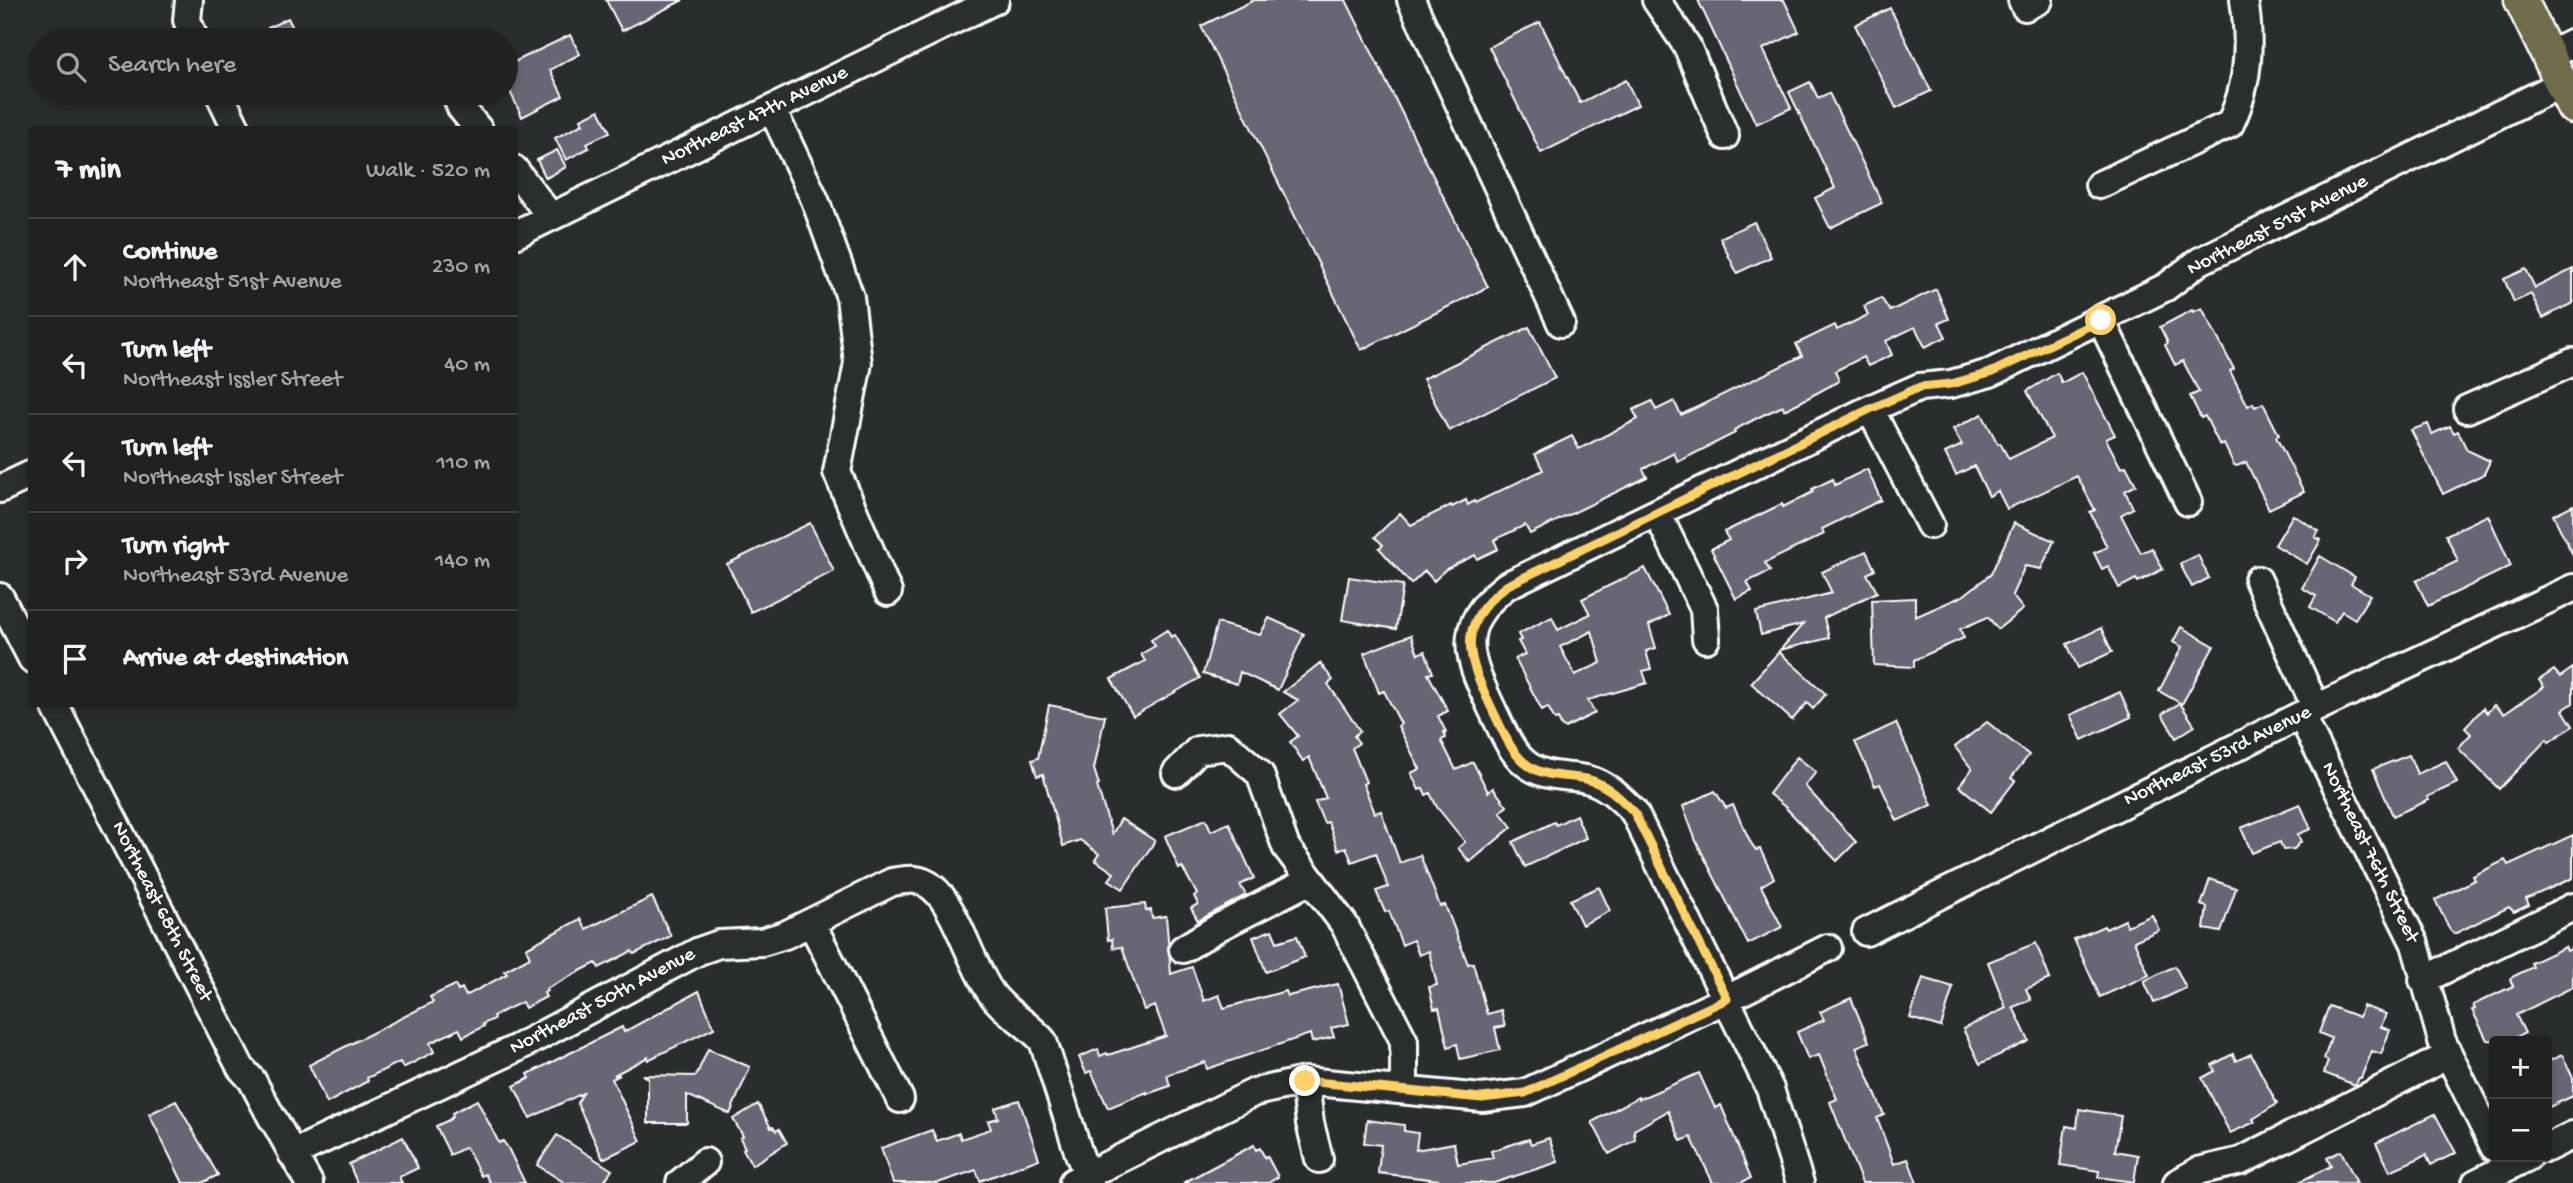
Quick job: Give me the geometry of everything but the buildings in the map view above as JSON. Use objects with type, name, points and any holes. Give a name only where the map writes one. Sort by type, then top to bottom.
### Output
[{"type":"main road","points":[[2521,0],[2560,49],[2567,96]]},
{"type":"street","points":[[189,0],[187,20],[190,28]]},
{"type":"street","name":"Northeast 47th Avenue","points":[[518,233],[995,0]]},
{"type":"street","points":[[1411,0],[1561,323]]},
{"type":"street","points":[[1656,0],[1687,46],[1725,136]]},
{"type":"street","points":[[2022,0],[2025,7],[2039,0]]},
{"type":"street","points":[[2099,185],[2230,124],[2241,103],[2246,78],[2248,24],[2244,0]]},
{"type":"street","name":"Northeast 51st Avenue","points":[[1727,999],[1634,812],[1612,790],[1588,780],[1552,776],[1528,766],[1509,745],[1472,667],[1470,645],[1474,623],[1486,601],[1506,586],[1870,409],[1920,387],[1951,384],[1990,373],[2166,287],[2200,261],[2567,96]]},
{"type":"street","points":[[225,105],[235,126]]},
{"type":"street","points":[[460,105],[476,126]]},
{"type":"street","points":[[772,109],[815,200],[850,297],[858,363],[837,472],[888,592]]},
{"type":"street","points":[[518,176],[551,217]]},
{"type":"street","points":[[2101,320],[2188,502]]},
{"type":"street","points":[[2467,409],[2573,362]]},
{"type":"street","points":[[1870,409],[1930,525]]},
{"type":"street","points":[[2,484],[28,475]]},
{"type":"street","points":[[1657,513],[1704,609],[1706,639]]},
{"type":"street","name":"Northeast 76th Street","points":[[2258,580],[2309,711],[2415,944],[2442,1041],[2489,1137]]},
{"type":"street","name":"Northeast 53rd Avenue","points":[[1866,932],[2309,711],[2573,588]]},
{"type":"street","points":[[0,597],[25,630]]},
{"type":"street","name":"Northeast 68th Street","points":[[56,707],[241,1068],[252,1080],[309,1183]]},
{"type":"street","points":[[1176,773],[1198,750],[1228,746],[1260,774],[1286,847],[1344,924],[1404,1041],[1404,1090]]},
{"type":"street","name":"Northeast 50th Avenue","points":[[292,1154],[517,1048],[699,951],[719,944],[762,942],[785,935],[892,882],[908,879],[933,887],[944,900],[993,996],[1031,1026],[1043,1041],[1083,1181]]},
{"type":"street","points":[[1183,949],[1219,927],[1311,880]]},
{"type":"street","points":[[2423,980],[2573,907]]},
{"type":"street","points":[[811,922],[900,1099]]},
{"type":"street","points":[[1083,1181],[1255,1092],[1305,1081],[1482,1098],[1525,1093],[1727,999],[1828,948]]},
{"type":"street","points":[[1727,999],[1770,1089],[1800,1183]]},
{"type":"street","points":[[2177,1183],[2198,1171],[2241,1161],[2449,1055]]},
{"type":"street","points":[[1305,1081],[1310,1123],[1319,1159]]},
{"type":"street","points":[[2552,1146],[2573,1135]]},
{"type":"street","points":[[680,1183],[705,1162]]},
{"type":"street","points":[[2476,1183],[2495,1162]]},
{"type":"route","points":[[1305,1081],[1482,1098],[1525,1093],[1727,999],[1634,812],[1612,790],[1588,780],[1552,776],[1528,766],[1509,745],[1472,667],[1470,645],[1474,623],[1486,601],[1506,586],[1870,409],[1920,387],[1951,384],[1990,373],[2101,320]]}]
